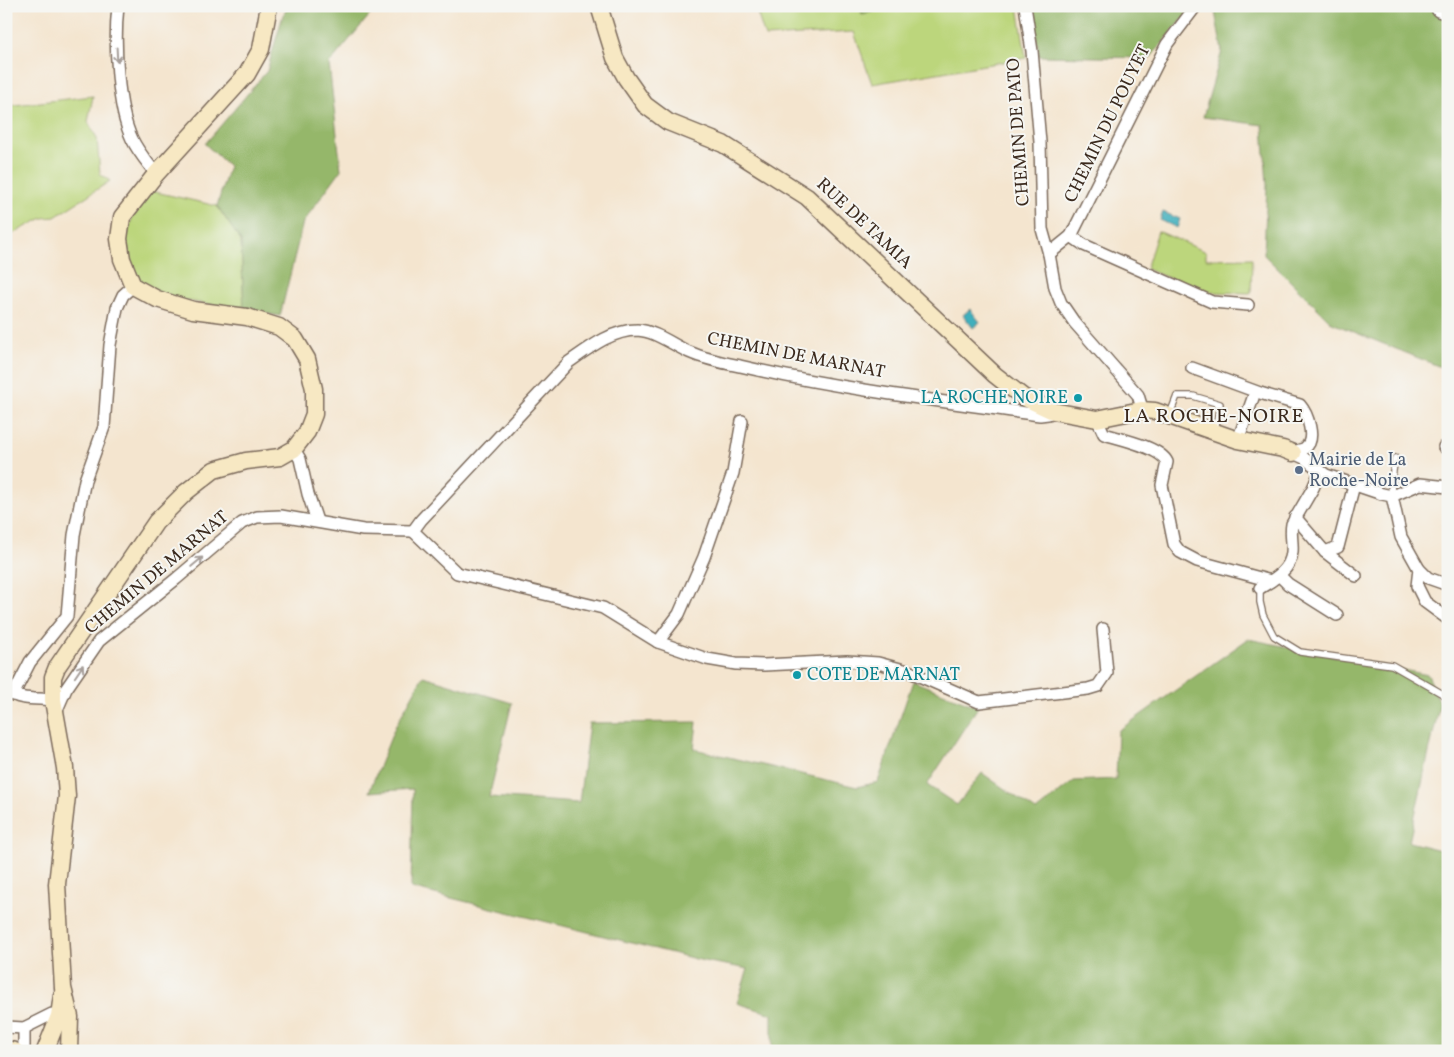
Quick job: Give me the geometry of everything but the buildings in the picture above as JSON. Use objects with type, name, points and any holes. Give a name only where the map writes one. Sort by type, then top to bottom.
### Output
[{"type":"street","points":[[118,6],[116,27],[119,81],[126,120],[132,139],[156,174]]},
{"type":"street","points":[[70,1051],[64,1017],[57,884],[67,796],[65,768],[54,707],[54,678],[57,667],[156,522],[186,492],[214,470],[246,461],[280,457],[294,449],[307,432],[314,414],[314,389],[307,359],[294,339],[279,327],[247,317],[193,310],[157,299],[133,286],[120,249],[119,239],[122,217],[156,174],[247,74],[261,49],[269,6]]},
{"type":"street","name":"RUE DE TAMIA","points":[[599,6],[615,58],[645,105],[668,122],[723,144],[807,197],[996,375],[1023,396],[1053,411],[1097,419],[1142,410]]},
{"type":"street","name":"CHEMIN DE PATO","points":[[1025,6],[1032,51],[1040,142],[1042,228],[1055,288],[1061,303],[1074,322],[1138,395],[1142,410]]},
{"type":"street","name":"CHEMIN DU POUYET","points":[[1049,254],[1071,236],[1167,44],[1196,6]]},
{"type":"street","points":[[1436,6],[1438,11],[1448,14]]},
{"type":"street","points":[[1071,236],[1084,245],[1212,302],[1248,306]]},
{"type":"street","points":[[54,707],[9,693],[30,662],[67,616],[74,536],[85,480],[104,427],[110,345],[117,308],[124,294],[133,286]]},
{"type":"street","name":"CHEMIN DE MARNAT","points":[[54,707],[99,641],[242,523],[256,517],[281,516],[363,530],[413,531],[421,520],[569,362],[599,342],[620,333],[637,330],[652,333],[691,353],[739,366],[806,380],[1040,415],[1053,411]]},
{"type":"street","points":[[1192,368],[1260,393],[1300,405],[1304,409],[1311,434],[1310,442],[1306,447],[1293,453]]},
{"type":"street","points":[[1238,440],[1253,398]]},
{"type":"street","points":[[1142,410],[1155,411],[1238,440],[1283,449],[1304,458],[1320,472],[1333,478],[1382,494],[1392,496],[1420,484],[1448,487]]},
{"type":"street","points":[[1102,418],[1099,423],[1104,434],[1156,451],[1166,458],[1167,462],[1162,485],[1174,544],[1180,552],[1197,561],[1276,578],[1337,615]]},
{"type":"street","points":[[658,642],[679,614],[704,556],[732,473],[742,420]]},
{"type":"street","points":[[294,449],[300,459],[308,494],[317,521]]},
{"type":"street","points":[[1260,588],[1276,578],[1292,554],[1290,530],[1295,517],[1313,488],[1320,472]]},
{"type":"street","points":[[1325,552],[1338,547],[1354,485]]},
{"type":"street","points":[[1392,496],[1401,538],[1419,569],[1428,578],[1448,585]]},
{"type":"street","points":[[1295,517],[1325,552],[1356,576]]},
{"type":"street","points":[[413,531],[458,573],[603,608],[658,642],[707,659],[736,664],[764,665],[847,661],[878,663],[908,671],[979,702],[1088,689],[1098,686],[1107,673],[1103,629]]},
{"type":"street","points":[[1419,569],[1417,586],[1425,602],[1448,619]]},
{"type":"street","points":[[6,1028],[24,1028],[52,1014],[64,1017]]},
{"type":"street","points":[[45,1051],[64,1017]]},
{"type":"street","points":[[24,1028],[24,1051]]},
{"type":"street","points":[[6,1049],[15,1051]]},
{"type":"lane","points":[[1169,416],[1177,396],[1193,396],[1220,404],[1214,431]]},
{"type":"lane","points":[[1392,496],[1391,484],[1395,458]]},
{"type":"lane","points":[[1260,588],[1260,602],[1263,615],[1274,636],[1300,652],[1392,665],[1448,697]]},
{"type":"green space","points":[[289,6],[370,6],[374,10],[329,64],[341,170],[303,222],[280,316],[244,310],[241,241],[217,206],[229,166],[205,144],[267,71],[283,15]]},
{"type":"green space","points":[[755,6],[860,6],[863,15],[889,6],[1018,6],[1026,58],[872,84],[854,32],[765,37]]},
{"type":"green space","points":[[860,6],[889,6],[862,15]]},
{"type":"green space","points":[[1032,6],[1194,6],[1150,58],[1039,56]]},
{"type":"green space","points":[[1214,6],[1448,6],[1448,370],[1332,323],[1264,255],[1267,185],[1263,125],[1203,117],[1222,51]]},
{"type":"green space","points":[[93,96],[88,122],[97,138],[100,174],[110,181],[55,217],[43,218],[6,237],[6,106]]},
{"type":"green space","points":[[151,191],[217,206],[241,241],[244,310],[169,298],[140,283],[130,262],[126,240],[132,218]]},
{"type":"green space","points":[[1158,231],[1206,252],[1206,259],[1252,258],[1251,293],[1204,292],[1146,269]]},
{"type":"green space","points":[[1248,639],[1428,675],[1440,703],[1409,842],[1448,852],[1448,1051],[772,1051],[772,1014],[737,1003],[748,969],[704,961],[411,888],[413,789],[369,792],[395,727],[423,676],[512,703],[489,797],[579,803],[589,723],[697,722],[694,749],[857,787],[878,782],[913,681],[978,707],[927,785],[957,805],[982,773],[1036,811],[1074,781],[1116,779],[1118,731]]},
{"type":"water","points":[[1163,212],[1180,219],[1177,228],[1160,220]]},
{"type":"water","points":[[970,309],[980,322],[973,328],[963,315]]},
{"type":"place","name":"LA ROCHE NOIRE","points":[[1078,398]]},
{"type":"place","name":"Mairie de La Roche-Noire","points":[[1299,470]]},
{"type":"place","name":"COTE DE MARNAT","points":[[797,675]]},
{"type":"district","name":"LA ROCHE-NOIRE","points":[[1214,417]]}]
